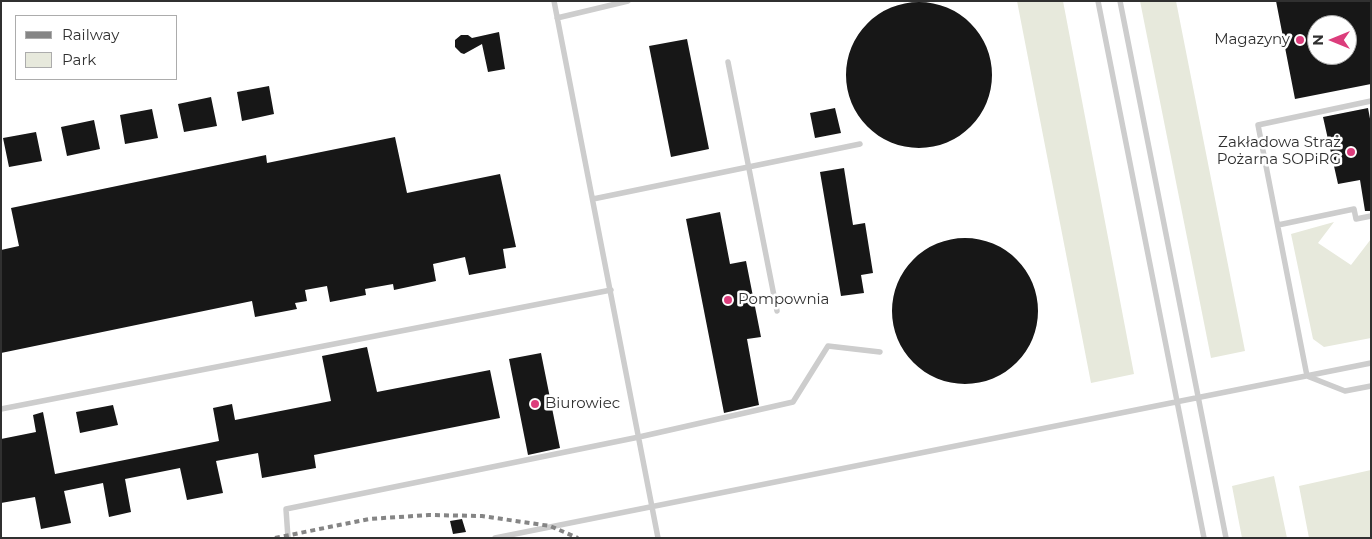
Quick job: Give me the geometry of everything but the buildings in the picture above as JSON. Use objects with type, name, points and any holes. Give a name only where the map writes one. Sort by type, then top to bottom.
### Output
[{"type":"lane","points":[[554,1],[658,538]]},
{"type":"lane","points":[[557,18],[628,1]]},
{"type":"lane","points":[[1098,1],[1204,538]]},
{"type":"lane","points":[[1120,1],[1226,538]]},
{"type":"lane","points":[[728,62],[777,311]]},
{"type":"lane","points":[[1307,376],[1258,125],[1371,101]]},
{"type":"lane","points":[[593,199],[860,144]]},
{"type":"lane","points":[[1278,225],[1354,209],[1356,219],[1371,216]]},
{"type":"lane","points":[[1,409],[610,290]]},
{"type":"lane","points":[[288,538],[286,509],[639,437],[793,402],[828,346],[880,352]]},
{"type":"lane","points":[[495,538],[1371,363]]},
{"type":"lane","points":[[1307,376],[1345,392],[1371,386]]},
{"type":"green space","points":[[1017,1],[1063,1],[1134,374],[1091,383]]},
{"type":"green space","points":[[1140,1],[1176,1],[1245,351],[1211,358]]},
{"type":"green space","points":[[1334,222],[1318,243],[1351,265],[1371,239],[1371,338],[1324,347],[1313,339],[1291,234]]},
{"type":"green space","points":[[1371,470],[1371,538],[1309,538],[1299,486]]},
{"type":"green space","points":[[1274,476],[1287,538],[1242,538],[1232,486]]},
{"type":"railway","points":[[275,538],[369,519],[429,515],[482,516],[550,526],[578,538]]},
{"type":"place","name":"Magazyny","points":[[1300,40]]},
{"type":"place","name":"Zakładowa Straż Pożarna SOPiRG","points":[[1351,152]]},
{"type":"place","name":"Pompownia","points":[[728,300]]},
{"type":"place","name":"Biurowiec","points":[[535,404]]}]
